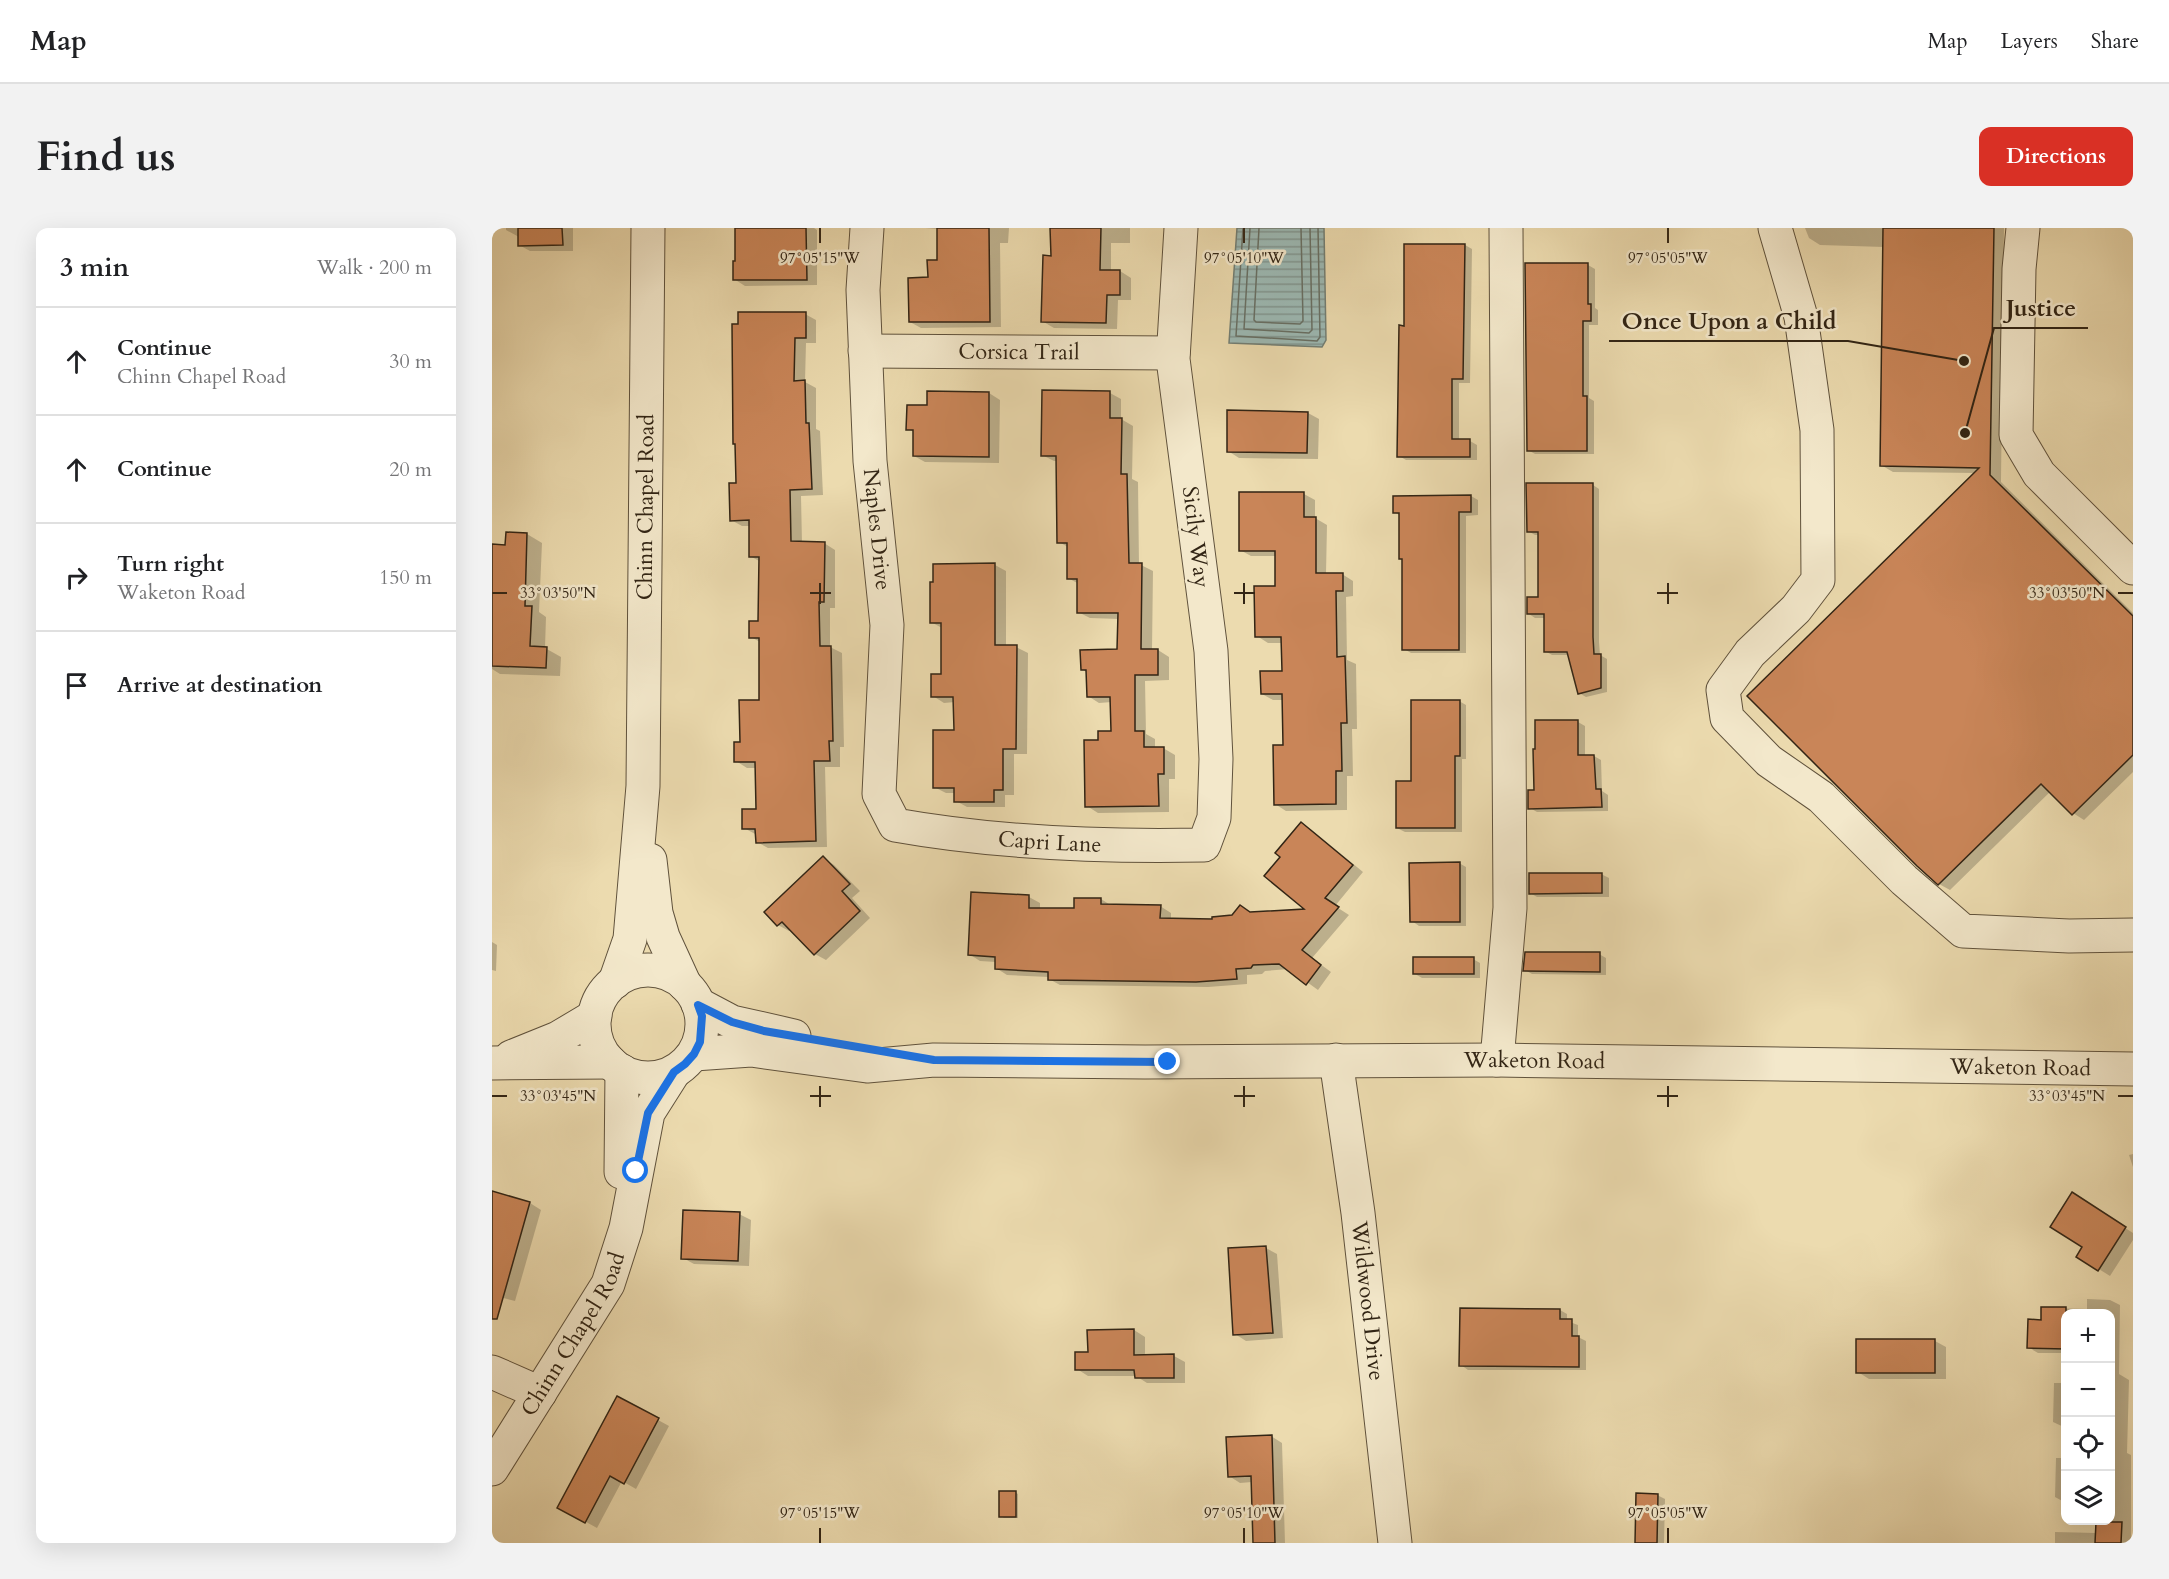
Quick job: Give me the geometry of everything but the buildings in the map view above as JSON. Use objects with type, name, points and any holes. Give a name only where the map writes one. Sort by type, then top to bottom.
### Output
[{"type":"street","name":"Chinn Chapel Road","points":[[615,982],[630,939],[643,786],[648,228]]},
{"type":"street","name":"Naples Drive","points":[[867,228],[862,290],[870,461],[887,625],[879,794],[895,825]]},
{"type":"street","name":"Sicily Way","points":[[1181,228],[1173,352],[1211,651],[1216,759],[1214,818],[1204,845]]},
{"type":"street","points":[[1497,1060],[1510,909],[1506,228]]},
{"type":"street","points":[[1775,228],[1801,317],[1817,430],[1818,580],[1796,609],[1750,653],[1723,690],[1726,718],[1769,761],[1821,797],[1904,879],[1963,931],[2069,936],[2133,935]]},
{"type":"street","points":[[2023,228],[2019,269],[2016,435],[2039,474],[2133,568]]},
{"type":"street","name":"Corsica Trail","points":[[865,351],[1173,352]]},
{"type":"street","name":"Chinn Chapel Road","points":[[643,786],[656,913],[663,938],[692,995]]},
{"type":"street","name":"Capri Lane","points":[[895,825],[939,833],[1122,847],[1204,845]]},
{"type":"street","points":[[651,971],[675,977],[692,995],[702,1016],[702,1028],[700,1042],[684,1063],[661,1077],[648,1078],[634,1076],[616,1067],[603,1054],[594,1029],[595,1016],[599,1003],[615,982],[626,975],[651,971]]},
{"type":"street","name":"Waketon Road","points":[[692,995],[732,1022],[760,1030],[934,1060]]},
{"type":"street","points":[[495,1063],[558,1038],[595,1016]]},
{"type":"street","name":"Waketon Road","points":[[684,1063],[751,1050],[867,1066],[934,1060],[1145,1062],[1497,1060],[2133,1069]]},
{"type":"street","name":"Wildwood Drive","points":[[1336,1060],[1358,1213],[1395,1543]]},
{"type":"street","points":[[495,1063],[616,1067]]},
{"type":"street","name":"Chinn Chapel Road","points":[[492,1469],[609,1284],[626,1228],[648,1113],[684,1063]]},
{"type":"street","name":"Chinn Chapel Road","points":[[616,1067],[621,1195],[626,1228]]},
{"type":"street","points":[[492,1372],[540,1393]]},
{"type":"water","points":[[1237,228],[1324,228],[1326,340],[1322,347],[1229,343]]},
{"type":"place","name":"Once Upon a Child","points":[[1964,361]]},
{"type":"place","name":"Justice","points":[[1965,433]]},
{"type":"route","points":[[636,1171],[648,1113],[674,1072],[694,1054],[700,1042],[702,1016],[698,1005],[732,1022],[751,1028],[934,1060],[1168,1062]]}]
